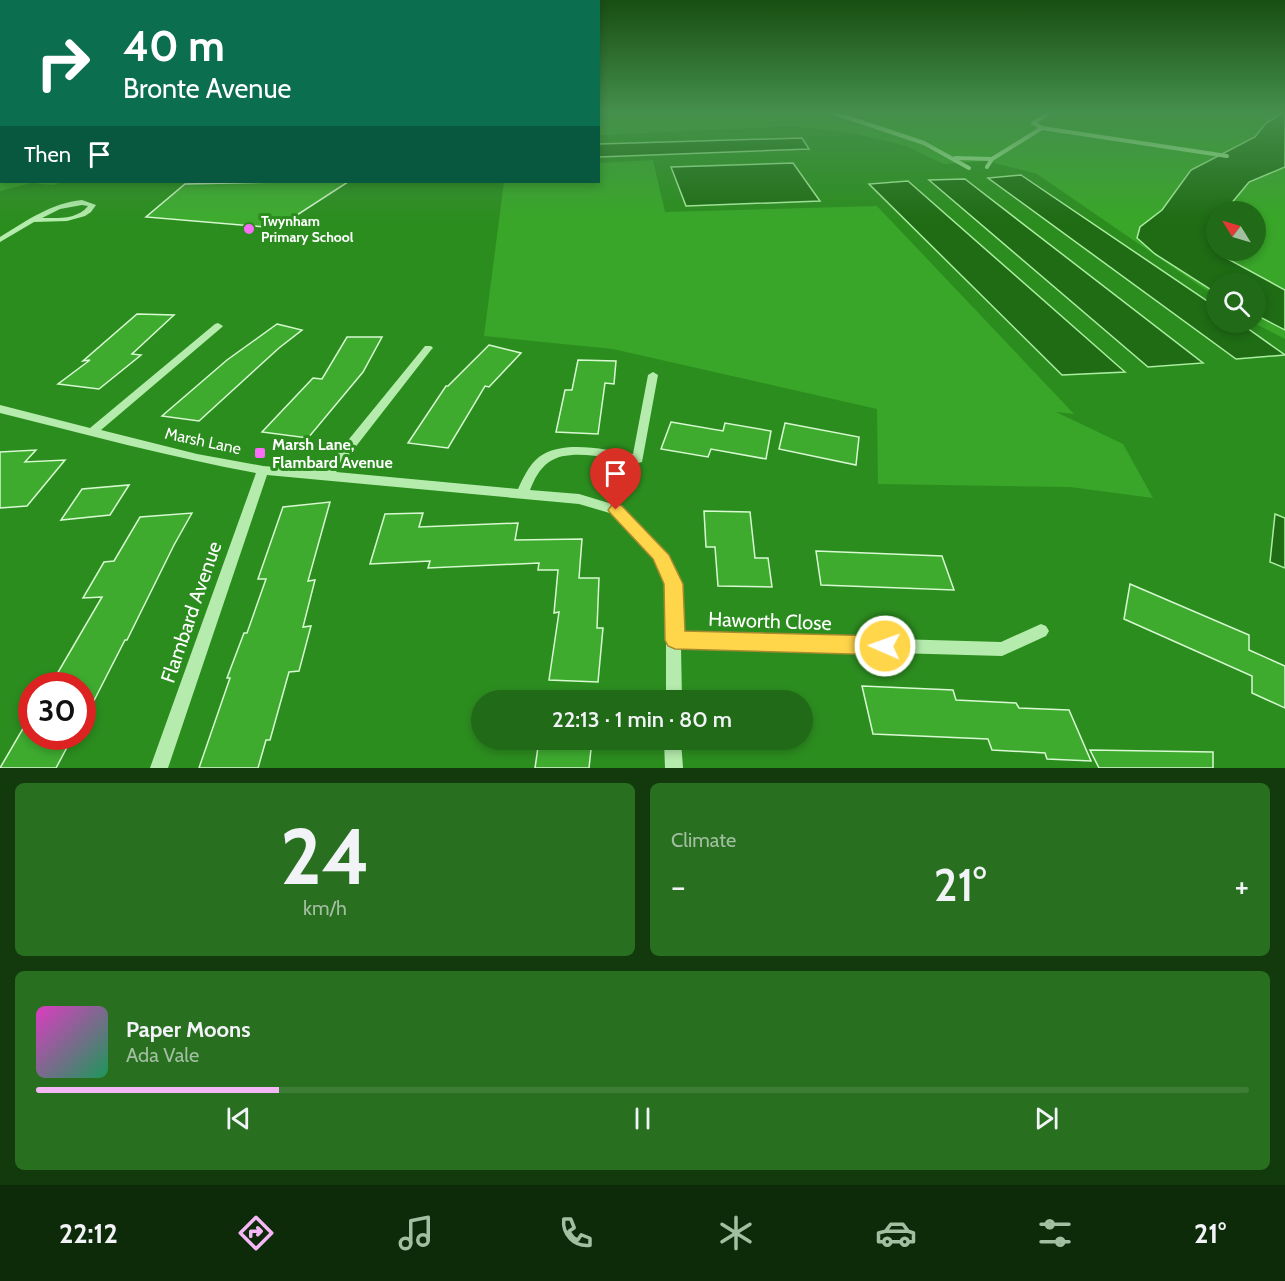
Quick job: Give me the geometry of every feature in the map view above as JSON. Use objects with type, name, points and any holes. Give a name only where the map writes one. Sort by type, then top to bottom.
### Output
[{"type":"street","points":[[0,240],[36,220],[70,202],[92,205],[87,213],[78,216],[36,220]]},
{"type":"street","points":[[91,432],[218,326]]},
{"type":"street","points":[[327,475],[428,348]]},
{"type":"street","points":[[522,493],[532,472],[549,457],[579,452],[638,459],[653,375]]},
{"type":"street","name":"Marsh Lane","points":[[0,409],[197,458],[263,470],[579,498],[616,510],[660,555],[673,584],[675,640]]},
{"type":"street","name":"Flambard Avenue","points":[[159,768],[263,470]]},
{"type":"street","name":"Haworth Close","points":[[675,640],[1002,649],[1041,632]]},
{"type":"street","points":[[674,690],[675,640]]},
{"type":"street","points":[[673,750],[674,768]]},
{"type":"shaded area","points":[[600,147],[808,147],[809,149],[600,157]]},
{"type":"shaded area","points":[[908,147],[1285,147],[1285,339],[1266,329],[1266,273],[1206,273],[1206,290],[1037,174],[987,161],[944,164]]},
{"type":"shaded area","points":[[1236,147],[1285,147],[1285,167],[1249,182],[1233,201],[1206,201],[1206,261],[1232,261],[1254,273],[1206,273],[1206,287],[1155,254],[1137,238],[1140,227],[1162,210],[1191,170]]},
{"type":"shaded area","points":[[653,160],[665,212],[877,206],[1074,414],[1056,412],[1123,444],[1153,498],[1070,487],[878,484],[877,409],[613,349],[484,336],[504,183],[600,183],[600,163]]},
{"type":"shaded area","points":[[793,163],[820,201],[686,206],[671,167]]},
{"type":"shaded area","points":[[1021,175],[1206,300],[1206,333],[1254,333],[1285,355],[1236,359],[988,178]]},
{"type":"shaded area","points":[[965,179],[1203,363],[1148,367],[929,180]]},
{"type":"shaded area","points":[[908,181],[1125,372],[1062,375],[869,184]]},
{"type":"shaded area","points":[[0,183],[31,183],[0,191]]},
{"type":"shaded area","points":[[31,183],[58,183],[54,185]]},
{"type":"shaded area","points":[[1266,280],[1285,290],[1285,330],[1266,320]]},
{"type":"shaded area","points":[[1275,514],[1285,518],[1285,568],[1270,562]]},
{"type":"building","name":"Twynham Primary School","points":[[346,183],[277,228],[146,217],[185,184]]},
{"type":"building","points":[[137,314],[174,315],[132,354],[141,355],[99,389],[58,384],[90,360],[83,361]]},
{"type":"building","points":[[277,324],[302,330],[199,421],[162,416],[227,360]]},
{"type":"building","points":[[347,337],[382,337],[363,372],[308,438],[262,432],[313,378],[322,379]]},
{"type":"building","points":[[489,345],[521,353],[489,387],[485,386],[448,448],[408,443],[446,386]]},
{"type":"building","points":[[578,360],[616,361],[614,384],[605,383],[598,434],[556,432],[565,390],[572,390]]},
{"type":"building","points":[[671,422],[723,431],[725,423],[771,431],[766,459],[711,449],[708,457],[661,449]]},
{"type":"building","points":[[785,423],[859,437],[856,465],[779,449]]},
{"type":"building","points":[[36,450],[25,462],[65,460],[27,506],[0,508],[0,452]]},
{"type":"building","points":[[129,485],[110,515],[61,520],[82,489]]},
{"type":"building","points":[[330,502],[308,581],[315,580],[303,627],[311,626],[299,671],[289,672],[270,740],[266,740],[258,768],[199,768],[230,678],[227,678],[244,633],[247,633],[266,579],[258,579],[283,507]]},
{"type":"building","points":[[704,511],[750,512],[755,558],[768,558],[772,587],[718,586],[715,547],[706,547]]},
{"type":"building","points":[[192,513],[96,697],[96,672],[58,672],[102,597],[83,598],[104,562],[114,561],[140,517]]},
{"type":"building","points":[[423,513],[419,527],[518,523],[515,540],[582,539],[579,578],[599,578],[597,628],[603,628],[598,682],[549,680],[559,612],[554,613],[558,570],[538,570],[539,563],[428,568],[430,561],[370,564],[385,514]]},
{"type":"building","points":[[816,551],[942,556],[954,590],[821,585]]},
{"type":"building","points":[[1130,584],[1249,635],[1249,650],[1285,666],[1285,708],[1252,693],[1252,676],[1124,619]]},
{"type":"building","points":[[862,686],[953,690],[956,700],[1016,703],[1019,708],[1069,710],[1091,761],[1047,759],[1045,753],[992,750],[988,739],[873,734]]},
{"type":"building","points":[[18,737],[18,750],[66,750],[56,768],[0,768]]},
{"type":"building","points":[[538,750],[591,750],[589,768],[535,768]]},
{"type":"building","points":[[1090,750],[1213,752],[1213,768],[1099,768]]},
{"type":"waterway","points":[[931,147],[969,168]]},
{"type":"waterway","points":[[992,159],[1012,147]]},
{"type":"waterway","points":[[1166,147],[1227,156]]},
{"type":"waterway","points":[[955,158],[992,159]]},
{"type":"waterway","points":[[987,167],[992,159]]},
{"type":"place","name":"Twynham Primary School","points":[[249,229]]},
{"type":"place","name":"Marsh Lane, Flambard Avenue","points":[[260,453]]},
{"type":"route","points":[[616,510],[660,555],[673,584],[675,640],[885,646]]}]
